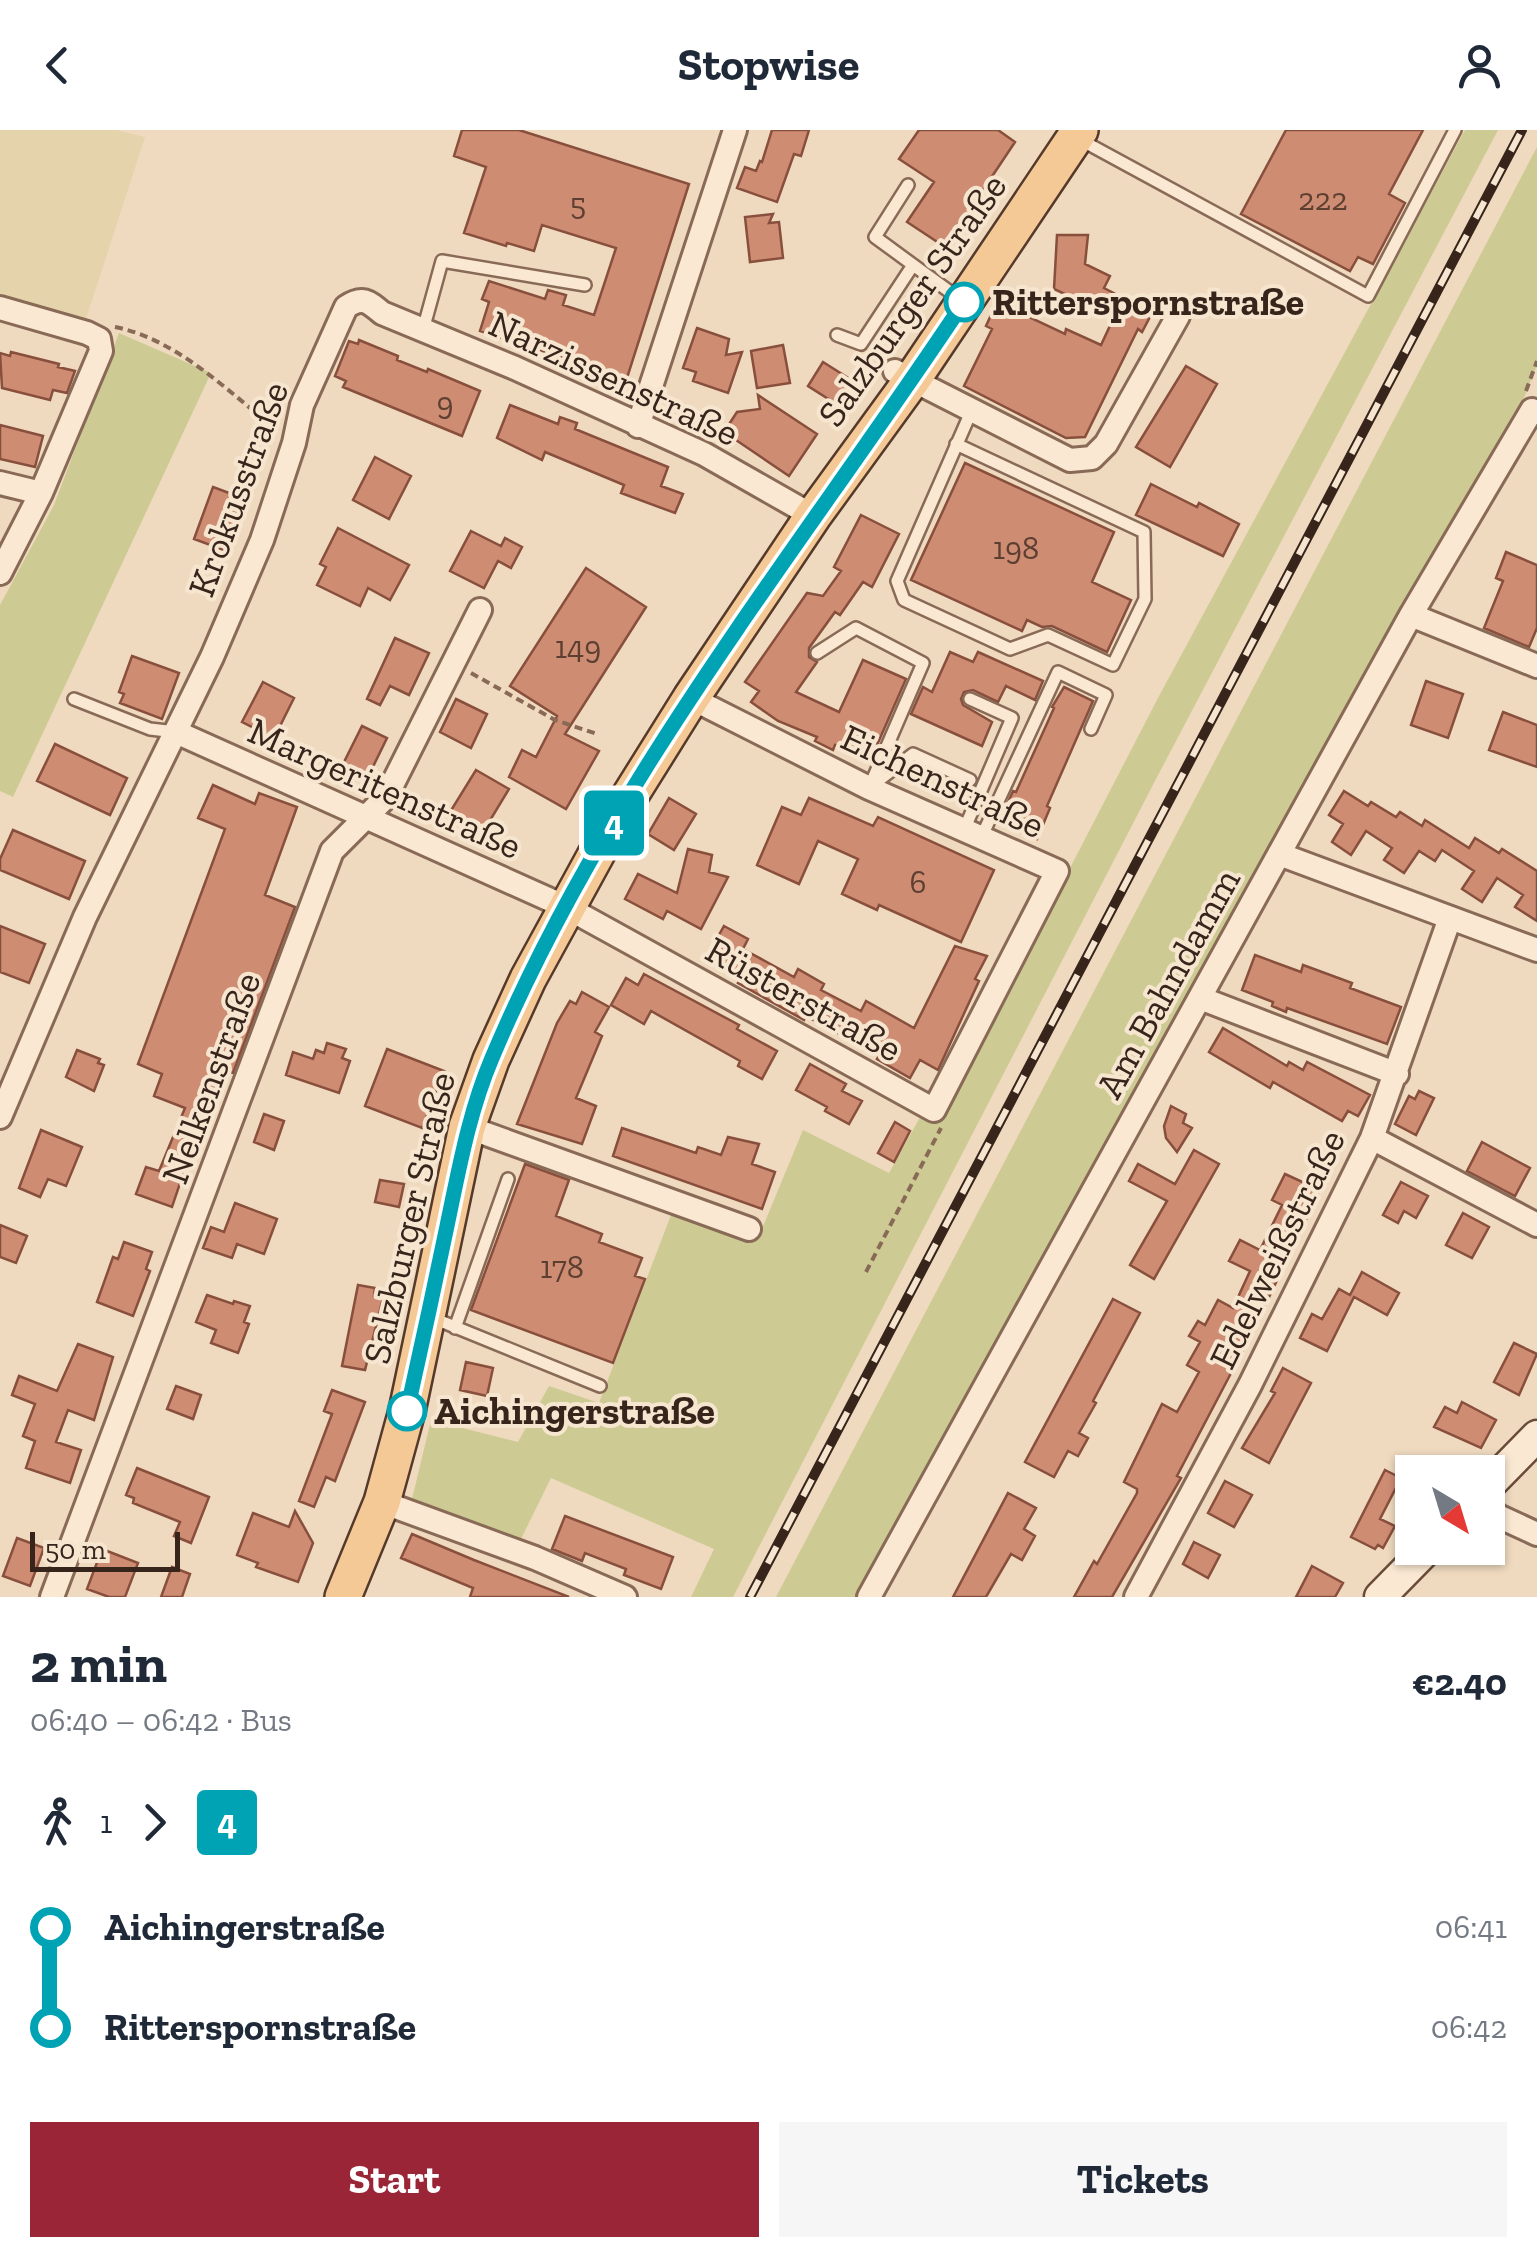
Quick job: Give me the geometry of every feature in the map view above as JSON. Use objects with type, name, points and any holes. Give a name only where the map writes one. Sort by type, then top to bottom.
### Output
[{"type":"main road","name":"Salzburger Straße","points":[[343,1597],[382,1502],[442,1322],[467,1127],[490,1060],[566,907],[691,698],[903,376],[1070,132]]},
{"type":"street","points":[[638,426],[735,130]]},
{"type":"street","name":"Krokusstraße","points":[[0,1117],[55,983],[212,658],[262,540],[294,443],[302,405],[346,307],[356,300],[367,300],[382,313]]},
{"type":"street","points":[[0,308],[100,340],[101,351],[41,493],[0,573]]},
{"type":"street","name":"Narzissenstraße","points":[[382,313],[704,454],[813,516]]},
{"type":"street","points":[[903,376],[1070,460],[1092,458],[1106,444],[1178,316]]},
{"type":"street","name":"Am Bahndamm","points":[[869,1597],[1411,616],[1534,412]]},
{"type":"street","points":[[0,482],[41,493]]},
{"type":"street","name":"Nelkenstraße","points":[[52,1597],[332,851],[386,797],[480,610]]},
{"type":"street","points":[[1411,616],[1537,666]]},
{"type":"street","name":"Eichenstraße","points":[[691,698],[869,788],[1057,871],[934,1110]]},
{"type":"street","name":"Margeritenstraße","points":[[176,732],[566,907]]},
{"type":"street","points":[[1279,854],[1537,950]]},
{"type":"street","name":"Rüsterstraße","points":[[566,907],[934,1110]]},
{"type":"street","name":"Edelweißstraße","points":[[1136,1597],[1250,1386],[1372,1138],[1450,918]]},
{"type":"street","points":[[1200,998],[1397,1074]]},
{"type":"street","points":[[467,1127],[749,1229]]},
{"type":"street","points":[[1372,1138],[1537,1224]]},
{"type":"street","points":[[1505,1469],[1537,1436]]},
{"type":"street","points":[[382,1502],[535,1558],[625,1597]]},
{"type":"street","points":[[1505,1519],[1537,1534]]},
{"type":"street","points":[[1380,1597],[1411,1565]]},
{"type":"lane","points":[[1070,132],[1220,209],[1368,296],[1455,130]]},
{"type":"lane","points":[[908,185],[875,237],[956,297]]},
{"type":"lane","points":[[423,330],[442,261],[584,285]]},
{"type":"lane","points":[[837,335],[862,344],[914,266]]},
{"type":"lane","points":[[956,444],[1144,532],[1145,599],[1113,665],[1048,634],[1010,649],[904,600],[897,581],[956,444],[971,412]]},
{"type":"lane","points":[[817,653],[856,628],[924,662],[869,788]]},
{"type":"lane","points":[[973,834],[1058,672],[1106,695],[1091,729]]},
{"type":"lane","points":[[74,699],[150,728],[176,732]]},
{"type":"lane","points":[[970,699],[1012,718],[973,834]]},
{"type":"lane","points":[[869,788],[913,754],[970,780]]},
{"type":"lane","points":[[508,1179],[442,1322],[600,1386]]},
{"type":"path","points":[[100,340],[116,326],[150,338],[200,368],[294,443]]},
{"type":"path","points":[[1534,412],[1526,391],[1537,362]]},
{"type":"path","points":[[454,663],[555,720],[596,734]]},
{"type":"path","points":[[866,1272],[942,1127],[934,1110]]},
{"type":"shaded area","points":[[0,130],[117,130],[145,137],[86,319],[0,296]]},
{"type":"shaded area","points":[[1465,130],[1498,130],[1156,779],[733,1597],[691,1597],[714,1549],[551,1478],[520,1541],[412,1499],[431,1420],[518,1442],[549,1386],[599,1403],[676,1202],[759,1236],[803,1130],[889,1173],[923,1112],[939,1121],[1158,698]]},
{"type":"shaded area","points":[[1537,147],[1537,365],[1522,403],[863,1597],[776,1597]]},
{"type":"shaded area","points":[[119,333],[211,373],[13,797],[0,791],[0,605],[54,505]]},
{"type":"building","points":[[462,130],[519,130],[689,184],[627,378],[480,331],[489,302],[482,299],[489,281],[545,299],[548,290],[566,295],[563,305],[594,315],[616,248],[542,225],[534,251],[464,233],[486,167],[454,156]]},
{"type":"building","points":[[772,130],[809,130],[801,156],[794,154],[777,202],[737,188],[745,167],[756,171],[762,162]]},
{"type":"building","points":[[919,130],[998,130],[1015,142],[945,247],[907,222],[934,182],[899,159]]},
{"type":"building","points":[[1286,130],[1423,130],[1389,194],[1405,203],[1373,264],[1358,257],[1350,271],[1241,214]]},
{"type":"building","points":[[773,214],[769,223],[779,222],[783,258],[750,262],[745,217]]},
{"type":"building","points":[[1057,235],[1088,235],[1085,264],[1110,276],[1104,288],[1152,313],[1142,332],[1138,329],[1085,437],[1066,438],[964,386],[992,329],[986,326],[997,302],[1065,334],[1066,329],[1101,345],[1114,317],[1054,289]]},
{"type":"building","points":[[697,328],[729,339],[726,355],[742,352],[728,393],[693,381],[696,372],[683,368]]},
{"type":"building","points":[[359,340],[398,356],[397,360],[480,391],[462,436],[343,387],[346,381],[335,376],[349,341],[358,344]]},
{"type":"building","points":[[783,345],[790,383],[757,388],[751,351]]},
{"type":"building","points":[[11,352],[75,371],[67,393],[53,390],[50,400],[2,388],[0,353],[10,356]]},
{"type":"building","points":[[823,362],[856,383],[841,407],[808,386]]},
{"type":"building","points":[[1186,366],[1217,384],[1170,467],[1136,447]]},
{"type":"building","points":[[758,395],[817,434],[789,476],[724,432],[737,412],[760,409]]},
{"type":"building","points":[[510,405],[558,424],[560,417],[577,423],[575,429],[668,467],[661,486],[683,494],[675,513],[621,493],[624,485],[545,452],[542,460],[497,438]]},
{"type":"building","points":[[0,425],[43,436],[35,467],[0,459]]},
{"type":"building","points":[[375,457],[411,476],[389,519],[353,500]]},
{"type":"building","points":[[965,463],[1114,532],[1092,582],[1131,600],[1107,652],[1052,626],[1042,627],[1027,620],[1022,631],[911,580]]},
{"type":"building","points":[[1151,484],[1239,524],[1223,556],[1136,515]]},
{"type":"building","points":[[213,487],[248,500],[229,552],[194,539]]},
{"type":"building","points":[[861,515],[899,534],[872,587],[863,582],[840,615],[835,612],[809,648],[809,657],[817,662],[796,692],[839,712],[863,660],[906,679],[870,761],[835,745],[833,750],[815,741],[817,737],[778,721],[751,702],[759,691],[745,682],[807,593],[823,596],[841,571],[834,567]]},
{"type":"building","points":[[338,528],[409,565],[390,600],[368,588],[360,606],[317,585],[326,567],[320,564]]},
{"type":"building","points":[[471,531],[501,546],[505,538],[522,547],[511,568],[498,561],[484,588],[450,571]]},
{"type":"building","points":[[1506,552],[1537,565],[1537,628],[1529,647],[1484,628],[1503,581],[1496,578]]},
{"type":"building","points":[[586,568],[646,607],[565,734],[599,751],[566,809],[509,777],[522,750],[536,757],[557,716],[510,686]]},
{"type":"building","points":[[395,638],[429,653],[409,695],[390,686],[380,705],[367,699]]},
{"type":"building","points":[[950,652],[973,662],[978,652],[1043,681],[1035,700],[1006,686],[998,702],[973,690],[964,692],[963,705],[992,722],[982,746],[911,714],[923,687],[932,692]]},
{"type":"building","points":[[132,656],[179,673],[162,719],[120,703],[124,694],[119,692]]},
{"type":"building","points":[[1426,681],[1463,694],[1448,738],[1411,725]]},
{"type":"building","points":[[263,682],[294,698],[274,738],[242,722]]},
{"type":"building","points":[[1064,687],[1093,701],[1047,806],[1050,808],[1037,839],[999,822]]},
{"type":"building","points":[[456,699],[487,714],[471,748],[440,732]]},
{"type":"building","points":[[1503,712],[1537,725],[1537,767],[1489,750]]},
{"type":"building","points":[[362,726],[387,738],[366,781],[341,768]]},
{"type":"building","points":[[55,744],[127,778],[110,815],[37,781]]},
{"type":"building","points":[[476,770],[509,789],[483,832],[450,812]]},
{"type":"building","points":[[213,785],[255,804],[259,793],[297,807],[265,895],[295,907],[233,1073],[225,1070],[172,1207],[136,1194],[146,1167],[159,1171],[185,1108],[154,1096],[162,1074],[138,1064],[225,829],[198,818]]},
{"type":"building","points":[[1344,791],[1396,817],[1400,812],[1422,826],[1425,820],[1469,848],[1475,838],[1499,853],[1502,849],[1537,871],[1537,921],[1515,907],[1523,895],[1497,878],[1482,902],[1462,889],[1474,871],[1442,850],[1435,861],[1419,851],[1404,873],[1384,860],[1392,848],[1366,831],[1351,855],[1332,842],[1343,824],[1329,815]]},
{"type":"building","points":[[669,798],[696,814],[674,850],[648,834]]},
{"type":"building","points":[[809,798],[873,826],[878,817],[994,870],[961,942],[879,905],[877,910],[842,894],[858,859],[818,841],[799,884],[757,865],[782,807],[801,815]]},
{"type":"building","points":[[13,830],[85,861],[69,899],[0,870],[0,859]]},
{"type":"building","points":[[688,849],[712,855],[709,872],[728,877],[701,929],[667,911],[663,919],[625,899],[638,874],[677,893]]},
{"type":"building","points":[[0,926],[45,944],[29,983],[0,972]]},
{"type":"building","points":[[724,926],[748,939],[743,949],[794,977],[798,969],[824,984],[821,990],[861,1011],[866,1001],[914,1028],[955,946],[987,956],[938,1070],[920,1060],[910,1078],[877,1059],[885,1046],[852,1029],[847,1038],[806,1016],[804,1020],[738,983],[741,978],[706,958]]},
{"type":"building","points":[[1255,955],[1301,972],[1303,965],[1401,1007],[1387,1044],[1287,1008],[1286,1012],[1272,1006],[1273,1002],[1242,990]]},
{"type":"building","points":[[644,974],[739,1025],[737,1029],[777,1051],[762,1079],[738,1066],[740,1061],[651,1011],[644,1024],[611,1005],[626,978],[638,985]]},
{"type":"building","points":[[582,992],[609,1007],[595,1032],[602,1036],[576,1098],[596,1106],[582,1144],[517,1124],[557,1023],[570,1001],[576,1004]]},
{"type":"building","points":[[1223,1028],[1287,1066],[1289,1062],[1303,1070],[1307,1062],[1370,1095],[1358,1116],[1348,1111],[1342,1121],[1273,1082],[1270,1088],[1209,1052]]},
{"type":"building","points":[[327,1043],[346,1049],[342,1058],[350,1061],[339,1093],[286,1075],[293,1052],[313,1059],[316,1050],[324,1053]]},
{"type":"building","points":[[387,1049],[444,1071],[422,1128],[365,1106]]},
{"type":"building","points":[[77,1050],[100,1059],[98,1063],[104,1065],[94,1091],[66,1077]]},
{"type":"building","points":[[810,1064],[846,1084],[842,1091],[862,1101],[849,1124],[796,1090]]},
{"type":"building","points":[[1419,1091],[1434,1098],[1416,1135],[1395,1124],[1409,1096],[1415,1099]]},
{"type":"building","points":[[1171,1106],[1186,1114],[1183,1123],[1192,1128],[1177,1152],[1166,1138],[1164,1126]]},
{"type":"building","points":[[264,1114],[284,1121],[274,1150],[254,1142]]},
{"type":"building","points":[[895,1122],[910,1131],[894,1162],[878,1153]]},
{"type":"building","points":[[622,1128],[696,1153],[698,1147],[721,1155],[728,1137],[759,1144],[752,1164],[775,1172],[762,1209],[613,1156]]},
{"type":"building","points":[[41,1130],[82,1147],[66,1186],[48,1179],[40,1197],[19,1188]]},
{"type":"building","points":[[1482,1142],[1530,1168],[1515,1196],[1467,1171]]},
{"type":"building","points":[[1194,1150],[1219,1164],[1154,1279],[1130,1265],[1167,1201],[1129,1181],[1138,1164],[1175,1184]]},
{"type":"building","points":[[525,1164],[569,1180],[556,1216],[602,1234],[599,1242],[642,1258],[635,1276],[645,1279],[613,1363],[471,1310]]},
{"type":"building","points":[[1285,1174],[1320,1190],[1250,1337],[1177,1476],[1181,1478],[1112,1597],[1074,1597],[1137,1493],[1137,1489],[1124,1482],[1162,1404],[1177,1412],[1199,1372],[1187,1365],[1200,1342],[1189,1336],[1198,1321],[1205,1325],[1218,1300],[1233,1308],[1250,1271],[1229,1261],[1240,1240],[1260,1250],[1282,1205],[1272,1200]]},
{"type":"building","points":[[380,1180],[404,1184],[399,1207],[375,1202]]},
{"type":"building","points":[[1401,1182],[1428,1196],[1416,1218],[1404,1211],[1398,1223],[1383,1215]]},
{"type":"building","points":[[235,1203],[277,1219],[264,1254],[237,1244],[232,1258],[203,1248],[211,1227],[224,1232]]},
{"type":"building","points":[[1463,1213],[1489,1227],[1472,1258],[1446,1245]]},
{"type":"building","points":[[0,1225],[27,1236],[16,1263],[0,1257]]},
{"type":"building","points":[[124,1242],[152,1252],[146,1269],[150,1271],[133,1316],[97,1302],[113,1257],[118,1259]]},
{"type":"building","points":[[1362,1272],[1399,1293],[1387,1315],[1354,1297],[1327,1351],[1300,1338],[1312,1314],[1322,1319],[1339,1289],[1350,1295]]},
{"type":"building","points":[[358,1285],[375,1288],[374,1296],[383,1298],[365,1370],[342,1366]]},
{"type":"building","points":[[207,1295],[250,1306],[244,1322],[249,1324],[238,1353],[211,1343],[216,1330],[196,1322]]},
{"type":"building","points":[[1113,1299],[1140,1313],[1079,1433],[1088,1438],[1078,1456],[1068,1451],[1054,1477],[1025,1462]]},
{"type":"building","points":[[1514,1343],[1537,1354],[1519,1395],[1494,1382]]},
{"type":"building","points":[[78,1344],[113,1357],[94,1420],[68,1410],[56,1442],[81,1450],[70,1483],[26,1468],[35,1441],[23,1436],[35,1404],[12,1395],[19,1376],[57,1391]]},
{"type":"building","points":[[466,1362],[493,1368],[487,1396],[460,1390]]},
{"type":"building","points":[[1283,1368],[1311,1383],[1269,1463],[1242,1448],[1275,1393],[1271,1391]]},
{"type":"building","points":[[176,1386],[201,1395],[193,1419],[167,1409]]},
{"type":"building","points":[[332,1390],[365,1402],[335,1481],[326,1477],[314,1507],[299,1501],[332,1414],[324,1411]]},
{"type":"building","points":[[1462,1402],[1496,1420],[1481,1448],[1434,1427],[1445,1407],[1457,1413]]},
{"type":"building","points":[[137,1468],[209,1497],[191,1543],[174,1536],[180,1522],[133,1503],[134,1498],[126,1495]]},
{"type":"building","points":[[1385,1470],[1395,1475],[1395,1490],[1380,1519],[1395,1526],[1383,1548],[1378,1545],[1375,1549],[1351,1537]]},
{"type":"building","points":[[1225,1481],[1252,1495],[1234,1527],[1208,1513]]},
{"type":"building","points":[[1008,1493],[1036,1508],[1024,1529],[1035,1536],[1022,1560],[1011,1554],[986,1597],[953,1597]]},
{"type":"building","points":[[295,1511],[313,1543],[298,1582],[256,1567],[258,1563],[237,1555],[253,1513],[289,1527]]},
{"type":"building","points":[[565,1516],[673,1557],[661,1589],[624,1575],[626,1569],[585,1553],[582,1561],[552,1549]]},
{"type":"building","points":[[412,1534],[569,1597],[470,1597],[473,1588],[401,1558]]},
{"type":"building","points":[[17,1538],[44,1548],[30,1586],[3,1576]]},
{"type":"building","points":[[1194,1542],[1220,1555],[1208,1578],[1183,1564]]},
{"type":"building","points":[[102,1549],[138,1563],[125,1597],[109,1597],[87,1589]]},
{"type":"building","points":[[1312,1566],[1343,1583],[1335,1597],[1296,1597]]},
{"type":"building","points":[[172,1567],[190,1574],[182,1597],[161,1597]]},
{"type":"railway","points":[[750,1597],[1522,130]]},
{"type":"bus line","name":"4","points":[[407,1411],[467,1127],[490,1060],[528,978],[616,818],[691,698],[964,302]]},
{"type":"place","name":"Ritterspornstraße","points":[[964,302]]},
{"type":"place","name":"Aichingerstraße","points":[[407,1411]]}]
